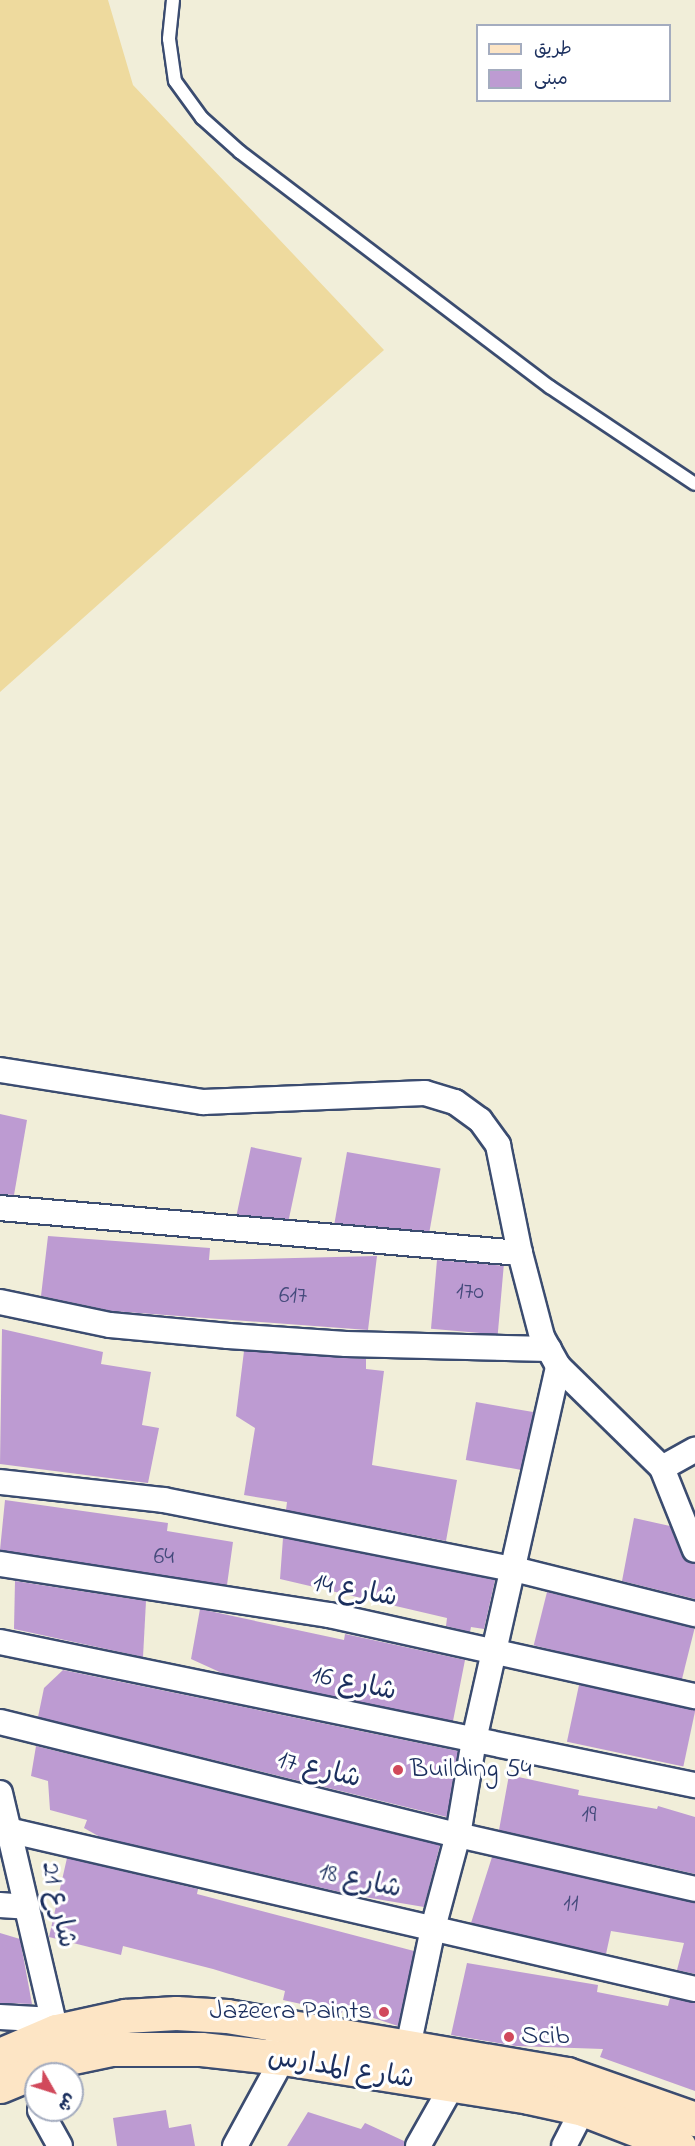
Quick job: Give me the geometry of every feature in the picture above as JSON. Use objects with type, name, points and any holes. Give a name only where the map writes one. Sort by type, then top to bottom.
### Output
[{"type":"street","points":[[0,1070],[204,1102],[425,1094],[455,1102],[480,1120],[498,1145],[520,1252],[542,1337],[554,1357],[662,1468],[695,1550]]},
{"type":"street","points":[[0,1208],[520,1252]]},
{"type":"street","points":[[0,1302],[110,1325],[228,1336],[554,1357]]},
{"type":"street","points":[[408,2047],[433,1928],[458,1835],[474,1740],[513,1569],[554,1357]]},
{"type":"street","points":[[662,1468],[695,1450]]},
{"type":"street","points":[[0,1482],[164,1500],[513,1569],[695,1614]]},
{"type":"street","name":"شارع 14","points":[[0,1564],[149,1584],[329,1615],[695,1696]]},
{"type":"street","name":"شارع 16","points":[[0,1642],[695,1785]]},
{"type":"street","name":"شارع 17","points":[[0,1722],[458,1835],[695,1889]]},
{"type":"street","name":"شارع 21","points":[[1,1803],[12,1831],[55,2026]]},
{"type":"street","name":"شارع 18","points":[[12,1831],[695,1989]]},
{"type":"street","points":[[0,1905],[27,1907]]},
{"type":"street","name":"شارع المدارس","points":[[14,2080],[55,2026],[126,2016],[176,2013],[270,2025],[567,2074],[695,2119]]},
{"type":"street","points":[[0,2017],[55,2026]]},
{"type":"street","points":[[236,2146],[283,2058],[270,2025]]},
{"type":"street","name":"شارع المدارس","points":[[14,2080],[68,2058],[112,2049],[167,2047],[283,2058],[528,2097],[583,2109],[679,2146]]},
{"type":"street","points":[[418,2146],[452,2086]]},
{"type":"street","points":[[564,2146],[583,2109]]},
{"type":"street","points":[[47,2122],[60,2146]]},
{"type":"lane","points":[[173,0],[169,39],[175,81],[202,118],[240,152],[550,387],[695,484]]},
{"type":"sand","points":[[0,0],[108,0],[133,85],[384,350],[0,692]]},
{"type":"building","points":[[0,1114],[27,1120],[14,1195],[0,1194]]},
{"type":"building","points":[[251,1147],[302,1158],[288,1225],[237,1214]]},
{"type":"building","points":[[347,1152],[441,1168],[428,1239],[334,1223]]},
{"type":"building","points":[[48,1236],[210,1248],[209,1260],[377,1256],[368,1330],[112,1311],[41,1296]]},
{"type":"building","points":[[437,1260],[504,1266],[498,1335],[431,1329]]},
{"type":"building","points":[[2,1329],[103,1352],[101,1364],[151,1372],[142,1425],[159,1428],[148,1483],[0,1464]]},
{"type":"building","points":[[244,1351],[366,1359],[366,1369],[384,1371],[372,1465],[457,1480],[446,1541],[286,1510],[287,1502],[244,1495],[255,1428],[236,1416]]},
{"type":"building","points":[[476,1402],[533,1412],[523,1470],[466,1460]]},
{"type":"building","points":[[5,1500],[168,1523],[167,1531],[233,1542],[227,1585],[0,1550]]},
{"type":"building","points":[[634,1518],[670,1526],[682,1556],[695,1564],[695,1599],[622,1581]]},
{"type":"building","points":[[283,1538],[495,1580],[484,1629],[471,1627],[470,1632],[446,1626],[447,1618],[280,1579]]},
{"type":"building","points":[[15,1581],[146,1601],[143,1657],[14,1629]]},
{"type":"building","points":[[547,1592],[694,1629],[681,1682],[534,1645]]},
{"type":"building","points":[[200,1609],[344,1640],[345,1634],[465,1660],[453,1721],[224,1674],[191,1659]]},
{"type":"building","points":[[63,1670],[458,1751],[447,1817],[38,1717],[44,1688]]},
{"type":"building","points":[[579,1685],[695,1710],[683,1766],[567,1742]]},
{"type":"building","points":[[36,1746],[440,1845],[424,1907],[353,1895],[100,1837],[84,1828],[87,1820],[50,1810],[48,1781],[31,1776]]},
{"type":"building","points":[[509,1775],[579,1790],[578,1795],[657,1809],[658,1806],[695,1817],[695,1874],[499,1830]]},
{"type":"building","points":[[492,1857],[695,1903],[695,1974],[677,1970],[684,1943],[611,1931],[606,1954],[471,1923]]},
{"type":"building","points":[[67,1858],[198,1889],[197,1894],[414,1951],[398,2026],[343,2008],[342,2013],[283,2000],[285,1991],[213,1969],[123,1946],[121,1955],[49,1937]]},
{"type":"building","points":[[0,1933],[20,1939],[32,2004],[0,2003]]},
{"type":"building","points":[[467,1963],[598,1985],[597,1992],[668,2006],[670,1998],[695,2003],[695,2091],[600,2057],[603,2049],[516,2046],[451,2035]]},
{"type":"building","points":[[166,2110],[169,2128],[191,2124],[195,2146],[117,2146],[113,2118]]},
{"type":"building","points":[[308,2112],[361,2129],[365,2123],[404,2141],[404,2146],[287,2146]]},
{"type":"place","name":"Building 54","points":[[398,1770]]},
{"type":"place","name":"Jazeera Paints","points":[[384,2012]]},
{"type":"place","name":"Scib","points":[[509,2037]]}]
